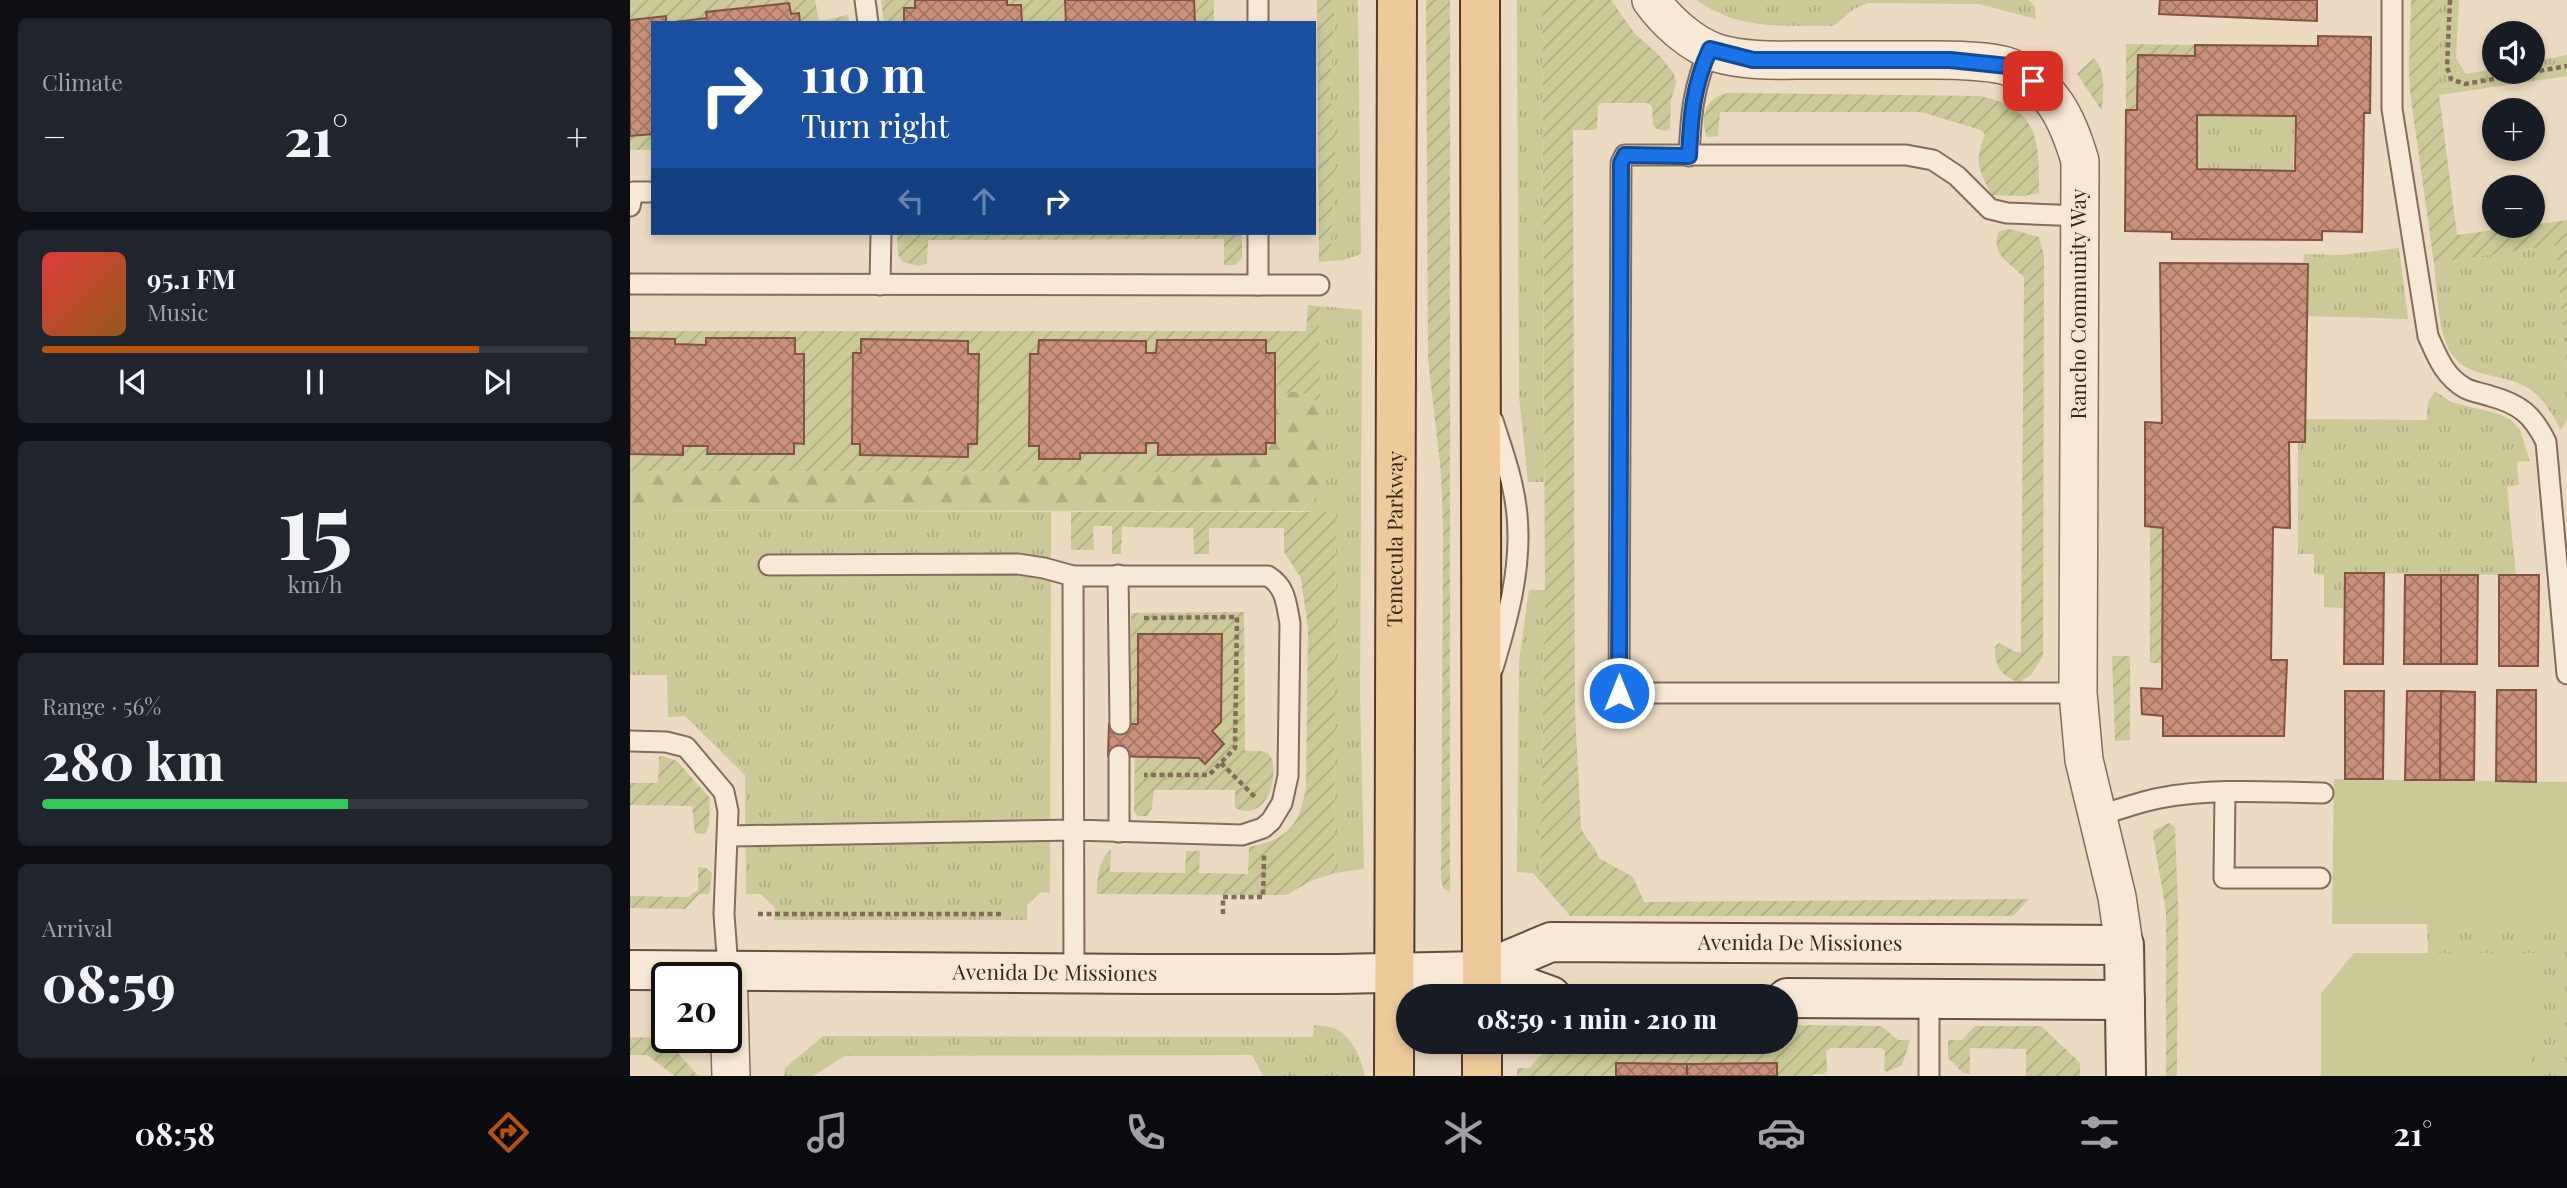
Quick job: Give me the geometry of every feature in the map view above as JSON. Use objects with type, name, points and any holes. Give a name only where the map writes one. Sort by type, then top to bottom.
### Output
[{"type":"main road","name":"Temecula Parkway","points":[[1394,1076],[1397,0]]},
{"type":"main road","points":[[1480,0],[1482,983]]},
{"type":"main road","points":[[1482,1054],[1482,1076]]},
{"type":"street","name":"Rancho Community Way","points":[[1651,0],[1661,15],[1710,49],[1753,60],[1950,60],[2008,66],[2033,81],[2054,100],[2070,127],[2080,161],[2078,693],[2084,760],[2117,897],[2124,945]]},
{"type":"street","name":"Avenida De Missiones","points":[[742,969],[1074,974],[1393,973],[1482,983],[1551,942],[2124,945]]},
{"type":"street","points":[[2124,945],[2126,1076]]},
{"type":"street","name":"Avenida De Missiones","points":[[630,970],[651,970]]},
{"type":"street","points":[[1798,998],[2125,1000]]},
{"type":"street","points":[[730,1053],[731,1076]]},
{"type":"lane","points":[[865,0],[868,21]]},
{"type":"lane","points":[[1258,0],[1258,21]]},
{"type":"lane","points":[[2392,0],[2392,109],[2428,336],[2441,366],[2465,389],[2521,408],[2537,423],[2546,442],[2567,674]]},
{"type":"lane","points":[[1689,156],[1693,94],[1710,49]]},
{"type":"lane","points":[[2078,693],[1619,693],[1621,163],[1625,155],[1906,155],[1933,160],[1957,176],[1990,209],[2007,213],[2080,216]]},
{"type":"lane","points":[[630,206],[633,192],[651,192]]},
{"type":"lane","points":[[880,285],[881,235]]},
{"type":"lane","points":[[1258,235],[1258,285]]},
{"type":"lane","points":[[630,284],[1319,285]]},
{"type":"lane","points":[[728,836],[1074,830],[1242,835],[1263,828],[1271,821],[1282,803],[1288,776],[1290,623],[1279,582],[1268,576],[1073,576],[1018,564],[769,565]]},
{"type":"lane","points":[[1118,575],[1120,724]]},
{"type":"lane","points":[[1073,576],[1074,974]]},
{"type":"lane","points":[[630,741],[666,742],[686,747],[724,792],[728,811],[724,914],[727,962]]},
{"type":"lane","points":[[1119,765],[1119,832]]},
{"type":"lane","points":[[2097,816],[2160,798],[2225,792],[2323,793]]},
{"type":"lane","points":[[2225,792],[2224,878],[2320,878]]},
{"type":"lane","points":[[1929,1000],[1929,1076]]},
{"type":"path","points":[[2450,0],[2447,67],[2451,79],[2465,84],[2567,66]]},
{"type":"path","points":[[1118,618],[1237,617],[1235,748],[1209,775],[1119,765]]},
{"type":"path","points":[[758,914],[1001,914]]},
{"type":"green space","points":[[630,0],[815,0],[819,21],[651,21],[651,150],[630,150]]},
{"type":"green space","points":[[881,0],[1214,0],[1214,21],[884,21]]},
{"type":"green space","points":[[1317,0],[1335,0],[1330,91],[1336,143],[1330,261],[1319,262]]},
{"type":"green space","points":[[1335,0],[1358,0],[1361,254],[1344,260],[1330,261],[1336,143],[1330,91]]},
{"type":"green space","points":[[1426,0],[1450,0],[1450,892],[1443,888],[1441,878],[1443,533],[1441,473],[1428,359]]},
{"type":"green space","points":[[1517,0],[1542,0],[1544,482],[1528,482],[1519,396]]},
{"type":"green space","points":[[1542,0],[1611,0],[1635,34],[1660,56],[1674,74],[1676,83],[1671,100],[1670,128],[1666,131],[1653,125],[1652,107],[1648,103],[1601,103],[1598,106],[1597,128],[1573,130],[1575,712],[1583,832],[1599,858],[1633,877],[1644,902],[2029,899],[2013,916],[1570,916],[1540,881],[1545,590]]},
{"type":"green space","points":[[1697,0],[2029,0],[2035,7],[2036,19],[1979,4],[1868,3],[1854,9],[1833,26],[1779,26],[1729,17]]},
{"type":"green space","points":[[2411,0],[2440,0],[2439,95],[2457,235],[2482,232],[2482,238],[2545,238],[2545,223],[2567,220],[2567,374],[2556,245],[2434,263],[2409,68]]},
{"type":"green space","points":[[2440,0],[2459,0],[2456,58],[2466,74],[2482,71],[2482,84],[2513,84],[2439,95]]},
{"type":"green space","points":[[848,15],[849,21],[819,21]]},
{"type":"green space","points":[[2126,44],[2195,45],[2195,56],[2138,56],[2137,110],[2126,110]]},
{"type":"green space","points":[[2567,55],[2567,76],[2545,79],[2545,59]]},
{"type":"green space","points":[[2094,58],[2103,76],[2102,111],[2077,74]]},
{"type":"green space","points":[[1730,93],[1980,96],[2000,102],[2015,109],[2025,118],[2032,130],[2038,157],[2039,193],[2023,196],[1991,195],[1979,165],[1979,152],[1985,134],[1981,130],[1921,112],[1720,112],[1718,136],[1707,137],[1704,122],[1706,108],[1715,98]]},
{"type":"green space","points":[[2198,116],[2295,117],[2293,170],[2198,168]]},
{"type":"green space","points":[[2010,229],[2039,237],[2044,256],[2043,656],[2031,675],[2020,682],[2000,670],[1995,654],[1995,647],[1999,643],[2021,652],[2024,277],[2002,257],[1997,246],[1999,231]]},
{"type":"green space","points":[[897,235],[1242,235],[1242,258],[1235,265],[1224,265],[1224,239],[928,240],[927,263],[920,266],[903,262],[898,255]]},
{"type":"green space","points":[[2556,244],[2567,374],[2567,419],[2561,430],[2551,412],[2534,392],[2518,383],[2463,366],[2455,358],[2448,348],[2442,328],[2434,263]]},
{"type":"green space","points":[[2399,248],[2408,319],[2307,316],[2308,264],[2303,264],[2304,254],[2343,255]]},
{"type":"green space","points":[[1308,305],[1319,306],[1320,404],[1298,392],[1286,393],[1275,401],[1265,340],[1157,340],[1156,353],[1146,353],[1145,341],[1039,341],[1038,354],[1030,354],[1029,445],[1080,453],[1146,453],[1146,443],[1158,443],[1159,455],[1215,455],[1208,470],[1202,472],[630,471],[630,331],[1306,331]]},
{"type":"green space","points":[[1319,306],[1362,310],[1360,695],[1364,869],[1334,873],[1336,513],[1302,511],[1320,493]]},
{"type":"green space","points":[[1296,391],[1311,395],[1320,404],[1320,493],[1301,511],[630,510],[630,471],[1087,472],[1209,469],[1215,455],[1266,454],[1275,401],[1282,393]]},
{"type":"green space","points":[[2435,391],[2451,402],[2499,414],[2511,420],[2520,430],[2530,461],[2517,462],[2519,485],[2507,487],[2516,575],[2345,573],[2345,608],[2324,607],[2324,575],[2314,574],[2314,554],[2298,554],[2298,442],[2305,419],[2427,420],[2428,402]]},
{"type":"green space","points":[[630,510],[1051,512],[1050,893],[1041,892],[1027,905],[1027,920],[774,920],[775,908],[761,894],[746,894],[745,775],[685,716],[668,717],[667,675],[630,675]]},
{"type":"green space","points":[[1071,512],[1336,512],[1334,873],[1311,881],[1286,895],[1097,894],[1099,870],[1111,849],[1110,872],[1185,873],[1186,851],[1200,851],[1199,873],[1248,874],[1249,847],[1274,840],[1290,828],[1300,811],[1306,786],[1308,629],[1301,578],[1284,552],[1284,528],[1209,528],[1209,554],[1194,554],[1193,528],[1122,527],[1121,554],[1112,554],[1112,526],[1093,526],[1094,550],[1071,550]]},
{"type":"green space","points":[[2150,527],[2163,528],[2162,663],[2150,663]]},
{"type":"green space","points":[[1529,590],[1545,590],[1540,881],[1533,873],[1517,872],[1519,661]]},
{"type":"green space","points":[[1244,612],[1245,751],[1265,752],[1271,758],[1273,778],[1265,800],[1258,808],[1248,811],[1235,808],[1235,790],[1154,790],[1152,808],[1147,816],[1138,816],[1134,812],[1135,756],[1199,758],[1205,764],[1224,744],[1212,731],[1221,722],[1222,634],[1138,634],[1138,724],[1131,724],[1131,613]]},
{"type":"green space","points":[[2112,656],[2130,656],[2130,740],[2115,741]]},
{"type":"green space","points":[[659,757],[677,761],[710,798],[709,825],[705,834],[695,833],[692,806],[630,805],[630,783],[658,783]]},
{"type":"green space","points":[[2334,779],[2567,782],[2567,924],[2332,924]]},
{"type":"green space","points":[[2169,823],[2175,827],[2178,907],[2177,1076],[2166,1076],[2166,911],[2153,836],[2154,830]]},
{"type":"green space","points":[[698,867],[706,868],[712,873],[709,894],[699,894],[685,909],[630,908],[630,896],[688,897],[698,890]]},
{"type":"green space","points":[[2427,924],[2567,924],[2567,1076],[2321,1076],[2321,994],[2354,953],[2428,953]]},
{"type":"green space","points":[[2354,953],[2539,953],[2538,1016],[2530,1076],[2321,1076],[2321,994]]},
{"type":"green space","points":[[1314,1025],[1334,1028],[1352,1043],[1365,1076],[1263,1076],[1252,1055],[845,1056],[813,1076],[784,1076],[785,1068],[823,1036],[1313,1037]]},
{"type":"green space","points":[[1798,1025],[1881,1026],[1898,1040],[1910,1040],[1902,1065],[1887,1072],[1884,1070],[1885,1051],[1881,1048],[1831,1048],[1826,1051],[1827,1070],[1824,1074],[1812,1076],[1517,1076],[1517,1068],[1529,1068],[1542,1054],[1798,1054]]},
{"type":"green space","points":[[1975,1026],[2041,1026],[2080,1063],[2080,1076],[2026,1076],[2026,1049],[1970,1048],[1970,1074],[1963,1073],[1948,1058],[1948,1040],[1962,1040]]},
{"type":"green space","points":[[630,1037],[651,1038],[651,1053],[678,1053],[698,1076],[675,1076],[647,1055],[630,1055]]},
{"type":"building","points":[[915,0],[1007,0],[1007,5],[1021,5],[1022,21],[904,21],[904,8],[915,8]]},
{"type":"building","points":[[1065,0],[1194,0],[1195,21],[1066,21]]},
{"type":"building","points":[[2160,0],[2317,0],[2317,21],[2159,14]]},
{"type":"building","points":[[789,3],[791,14],[799,13],[800,21],[682,21],[707,18],[706,12]]},
{"type":"building","points":[[666,16],[666,21],[651,21],[651,134],[630,136],[630,20]]},
{"type":"building","points":[[2318,36],[2371,37],[2370,113],[2364,113],[2362,232],[2322,231],[2322,240],[2172,239],[2172,232],[2125,231],[2126,110],[2137,110],[2138,55],[2195,56],[2195,45],[2318,46]],"holes":[[[2197,115],[2296,116],[2295,171],[2197,169]]]},
{"type":"building","points":[[2160,263],[2308,264],[2305,442],[2289,442],[2290,528],[2273,527],[2271,660],[2287,660],[2284,736],[2163,736],[2163,716],[2142,714],[2141,688],[2162,689],[2163,528],[2145,526],[2145,422],[2162,423]]},
{"type":"building","points":[[630,338],[675,339],[675,344],[706,345],[706,338],[795,338],[795,354],[804,354],[804,444],[794,443],[794,454],[707,454],[708,446],[683,446],[683,455],[630,454]]},
{"type":"building","points":[[861,339],[968,341],[968,354],[979,354],[977,444],[968,444],[968,457],[860,455],[860,444],[852,444],[853,353],[861,353]]},
{"type":"building","points":[[1039,340],[1146,341],[1146,353],[1156,353],[1157,340],[1266,340],[1266,353],[1275,353],[1275,443],[1266,443],[1266,454],[1158,455],[1158,443],[1146,443],[1146,453],[1080,453],[1080,459],[1039,459],[1039,446],[1029,446],[1030,354],[1038,354]]},
{"type":"building","points":[[2345,573],[2384,573],[2383,664],[2344,664]]},
{"type":"building","points":[[2405,575],[2441,575],[2441,664],[2404,664]]},
{"type":"building","points":[[2441,575],[2478,575],[2477,664],[2441,664]]},
{"type":"building","points":[[2499,575],[2539,575],[2538,666],[2499,666]]},
{"type":"building","points":[[1138,634],[1222,634],[1221,722],[1212,731],[1224,744],[1205,764],[1199,758],[1108,756],[1109,724],[1138,724]]},
{"type":"building","points":[[2497,690],[2536,690],[2536,782],[2496,781]]},
{"type":"building","points":[[2345,691],[2384,691],[2383,779],[2345,779]]},
{"type":"building","points":[[2407,691],[2441,691],[2440,780],[2405,780]]},
{"type":"building","points":[[2441,691],[2475,692],[2474,780],[2440,780]]},
{"type":"building","points":[[1616,1063],[1687,1064],[1687,1076],[1616,1076]]},
{"type":"building","points":[[1777,1063],[1777,1076],[1687,1076],[1687,1064]]},
{"type":"route","points":[[1619,693],[1621,163],[1625,155],[1689,156],[1693,94],[1710,49],[1753,60],[1950,60],[2008,66],[2033,81]]}]
